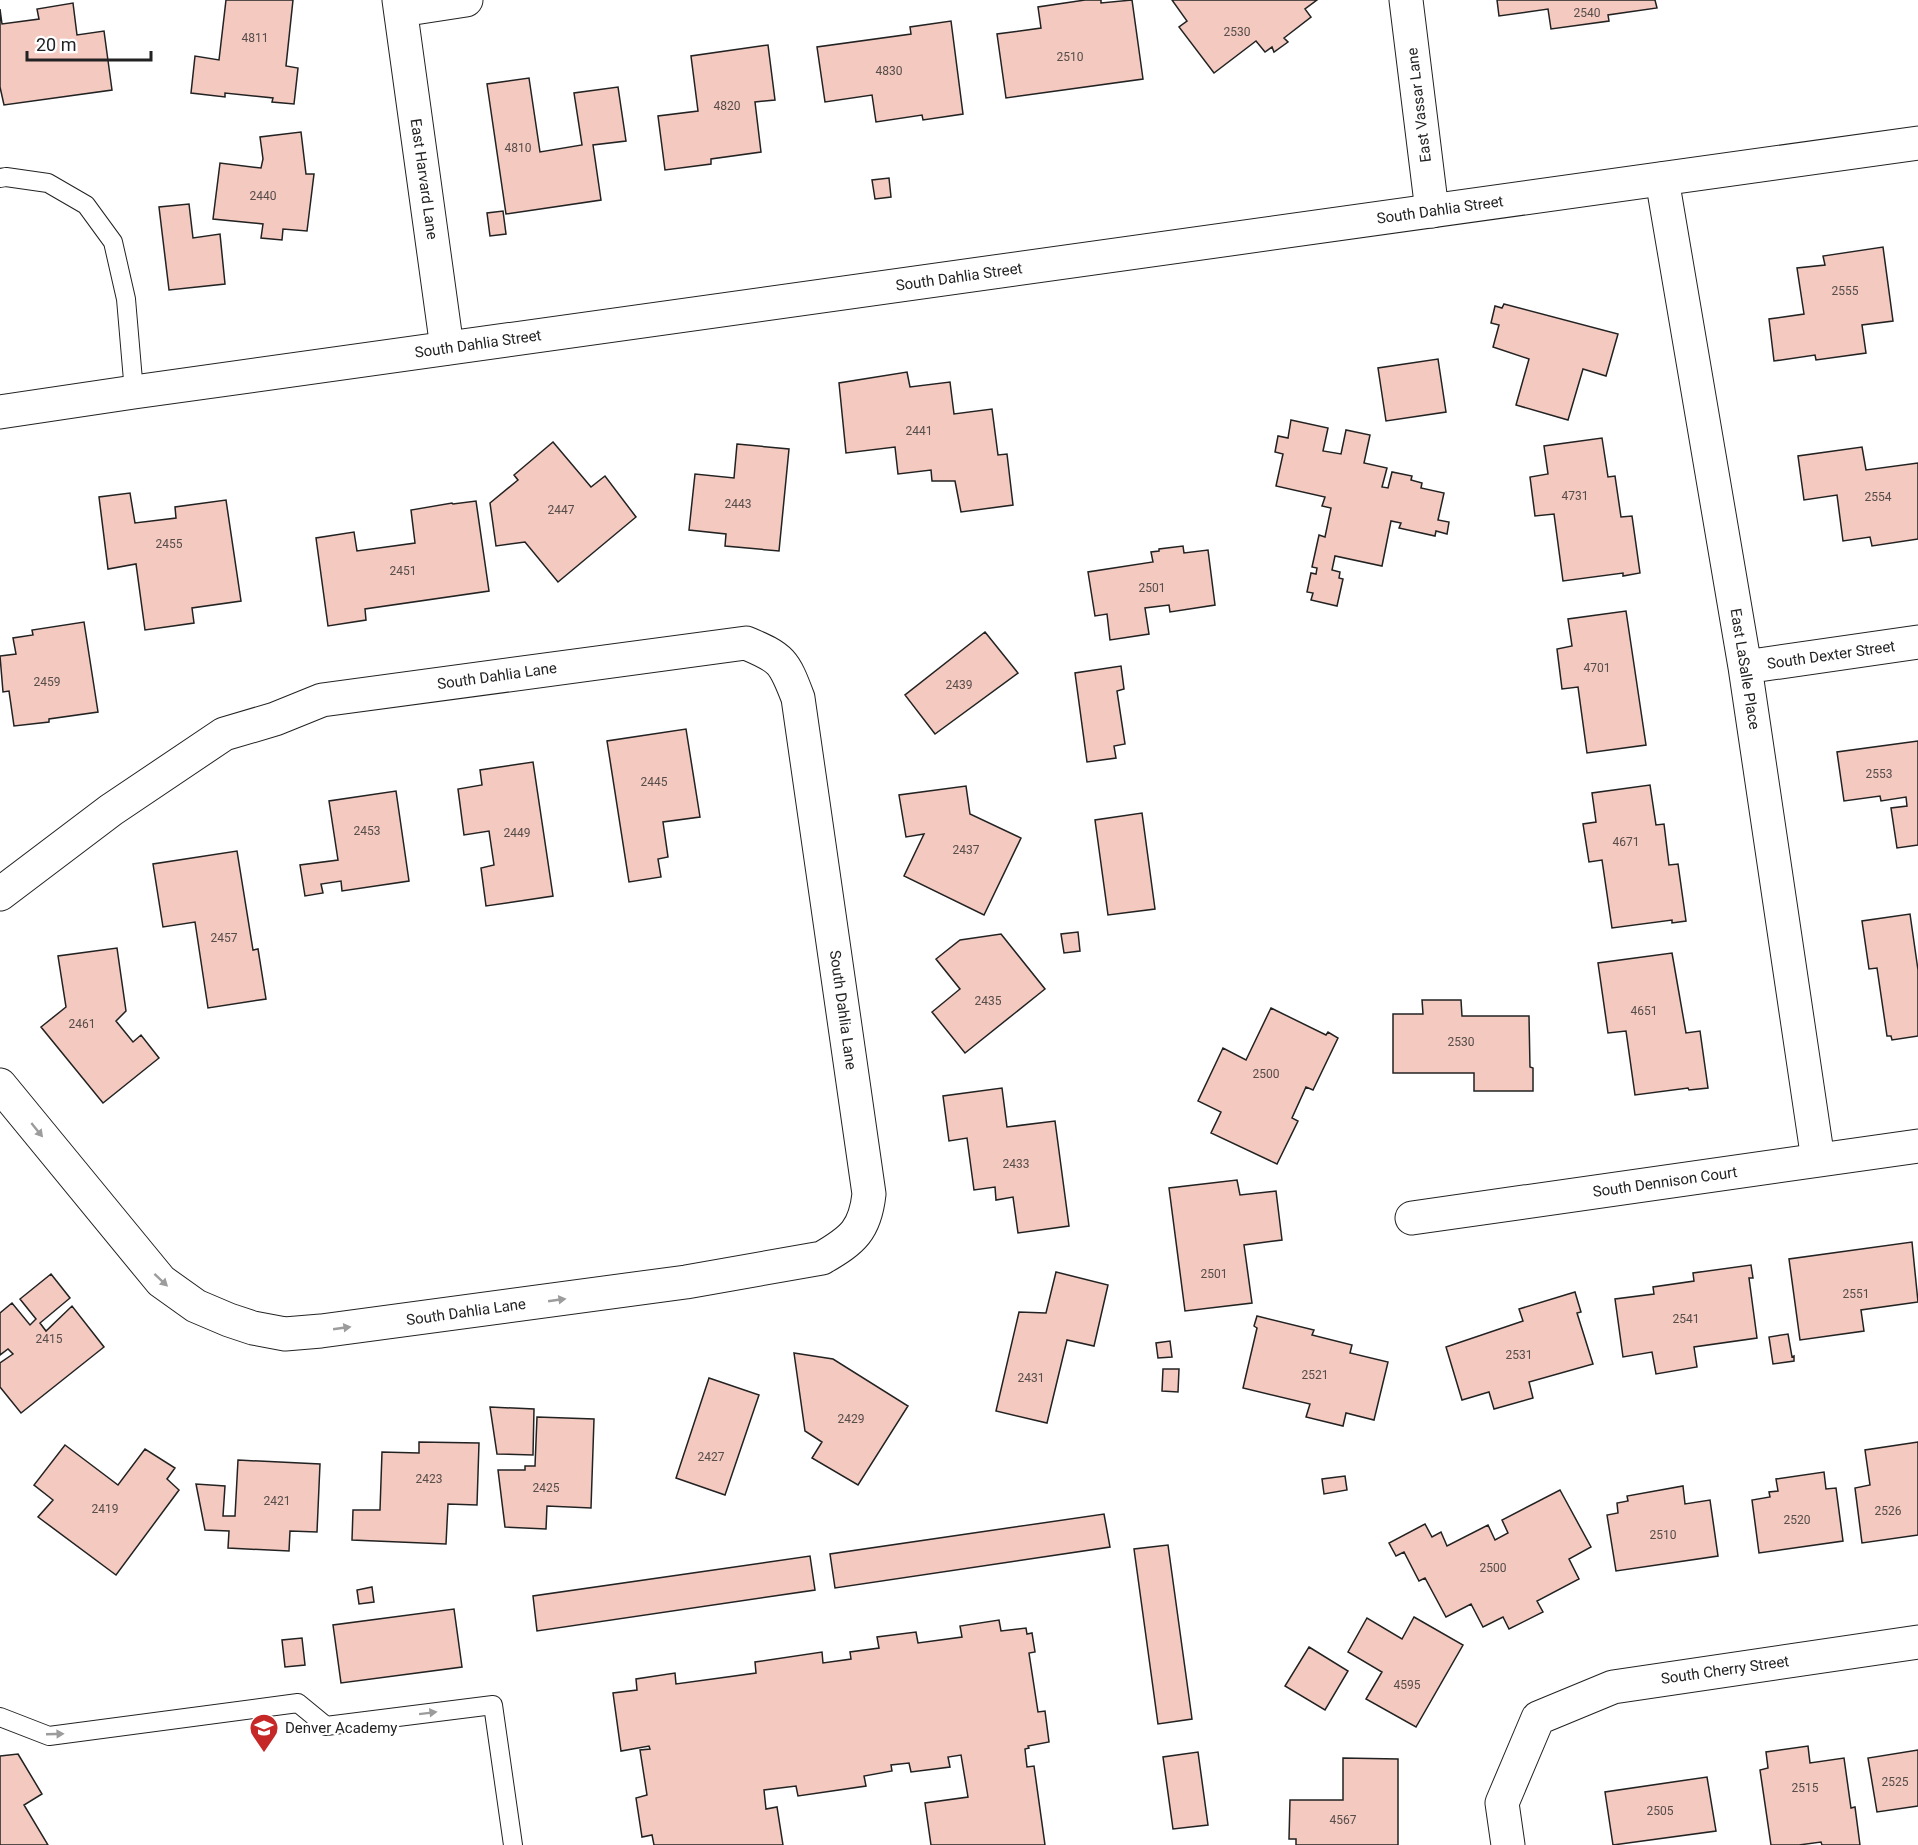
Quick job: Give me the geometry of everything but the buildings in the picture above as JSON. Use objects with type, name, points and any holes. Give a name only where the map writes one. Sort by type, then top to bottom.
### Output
[{"type":"street","name":"East Harvard Lane","points":[[447,348],[400,5],[466,0]]},
{"type":"street","name":"East Vassar Lane","points":[[1406,0],[1431,211]]},
{"type":"street","name":"South Dahlia Street","points":[[0,412],[1918,143]]},
{"type":"street","name":"East LaSalle Place","points":[[1662,179],[1745,667],[1818,1160]]},
{"type":"street","name":"South Dexter Street","points":[[1745,667],[1918,642]]},
{"type":"street","name":"South Dahlia Lane","points":[[0,894],[111,810],[224,734],[275,719],[322,700],[746,643],[768,652],[786,666],[798,698],[869,1194],[867,1210],[861,1228],[840,1248],[822,1258],[686,1282],[333,1330],[285,1334],[253,1328],[196,1306],[161,1281],[0,1085]]},
{"type":"street","name":"South Dennison Court","points":[[1412,1218],[1918,1146]]},
{"type":"street","name":"South Cherry Street","points":[[1508,1845],[1502,1803],[1538,1718],[1613,1687],[1918,1642]]},
{"type":"lane","points":[[0,178],[48,183],[86,204],[113,242],[126,299],[134,392]]},
{"type":"lane","points":[[0,1718],[49,1736],[298,1703],[326,1726],[493,1705],[513,1845]]},
{"type":"place","name":"Denver Academy","points":[[264,1754]]}]
